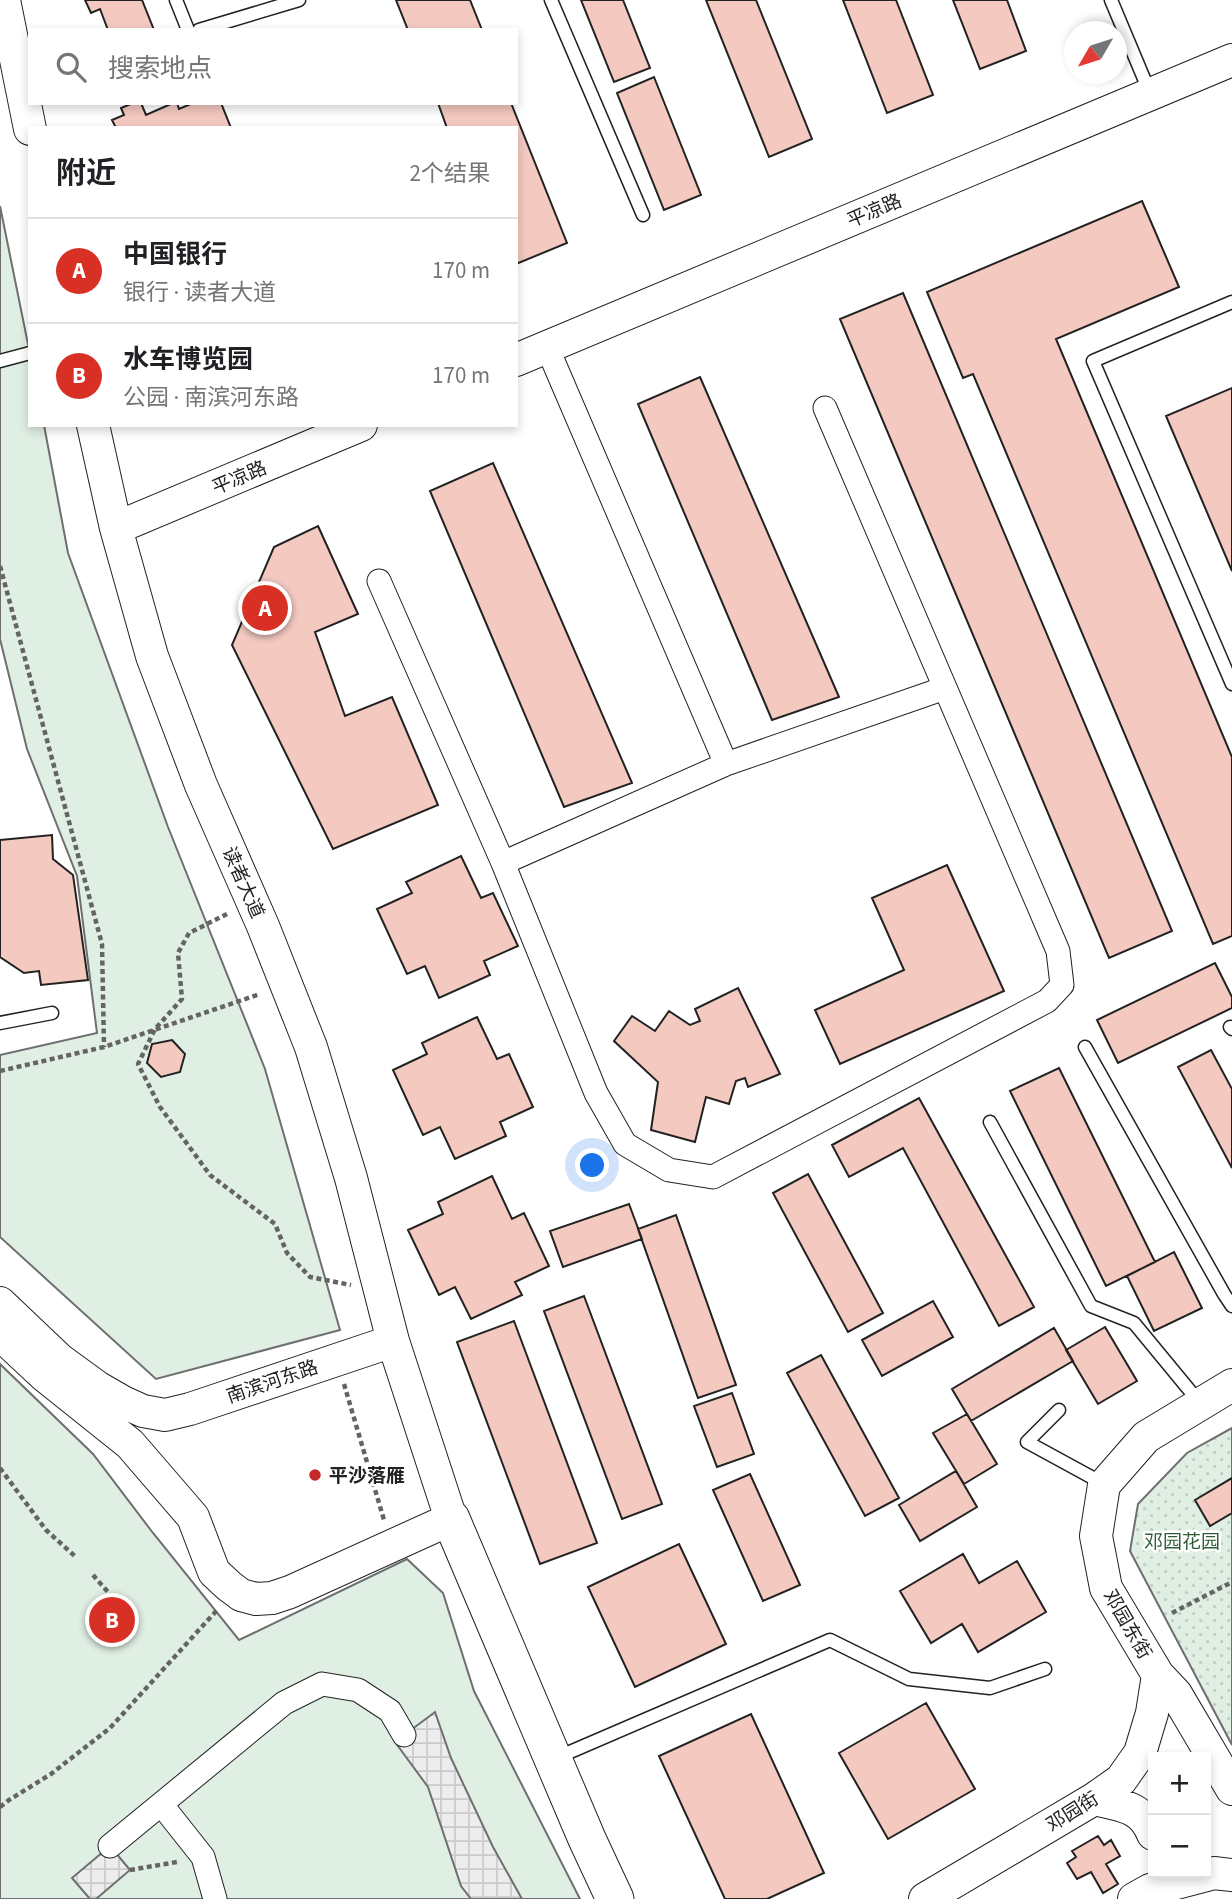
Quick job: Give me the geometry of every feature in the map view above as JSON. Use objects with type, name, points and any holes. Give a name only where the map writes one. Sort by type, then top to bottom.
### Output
[{"type":"main road","points":[[4,0],[29,126]]},
{"type":"main road","name":"平凉路","points":[[518,359],[1232,60]]},
{"type":"main road","name":"读者大道","points":[[93,427],[116,528],[152,656],[201,785],[288,984],[311,1047],[351,1178],[393,1340]]},
{"type":"main road","name":"平凉路","points":[[116,528],[356,427]]},
{"type":"main road","name":"南滨河东路","points":[[0,1303],[60,1360],[97,1387],[143,1411],[165,1415],[190,1409],[393,1340]]},
{"type":"main road","points":[[0,1334],[44,1376],[130,1444],[193,1517],[214,1573],[241,1595],[257,1599],[272,1598],[290,1592],[451,1519]]},
{"type":"main road","points":[[393,1340],[451,1519],[615,1899]]},
{"type":"main road","points":[[1104,1485],[1146,1437],[1232,1385]]},
{"type":"main road","name":"邓园东街","points":[[1104,1485],[1096,1536],[1106,1588],[1158,1675],[1176,1694],[1232,1789]]},
{"type":"main road","name":"邓园街","points":[[925,1899],[1094,1799],[1121,1780],[1140,1753],[1152,1713],[1158,1675]]},
{"type":"main road","points":[[1094,1799],[1120,1804],[1140,1812],[1148,1826]]},
{"type":"main road","points":[[1147,1887],[1214,1873],[1232,1875]]},
{"type":"street","points":[[547,347],[726,764]]},
{"type":"street","points":[[379,581],[503,863],[596,1093],[625,1144],[669,1170],[713,1177],[1047,1001],[1062,985],[1058,951],[825,408]]},
{"type":"street","points":[[503,863],[726,764],[945,688]]},
{"type":"street","points":[[110,1846],[284,1703],[322,1684],[358,1690],[390,1711],[404,1735]]},
{"type":"street","points":[[161,1804],[203,1857],[215,1899]]},
{"type":"lane","points":[[176,0],[187,28]]},
{"type":"lane","points":[[206,28],[299,0]]},
{"type":"lane","points":[[551,0],[643,215]]},
{"type":"lane","points":[[1111,0],[1150,94]]},
{"type":"lane","points":[[1232,302],[1093,361],[1232,684]]},
{"type":"lane","points":[[0,361],[28,354]]},
{"type":"lane","points":[[0,1023],[52,1013]]},
{"type":"lane","points":[[1085,1047],[1232,1306]]},
{"type":"lane","points":[[990,1122],[1091,1306],[1134,1323],[1200,1404]]},
{"type":"lane","points":[[1059,1410],[1027,1442],[1104,1485]]},
{"type":"lane","points":[[553,1759],[830,1640],[909,1679],[990,1688],[1045,1670]]},
{"type":"path","points":[[0,566],[102,944],[104,1047]]},
{"type":"path","points":[[253,902],[189,933],[178,953],[183,999],[155,1029],[138,1064],[160,1107],[210,1175],[275,1224],[287,1253],[310,1277],[380,1290]]},
{"type":"path","points":[[0,1071],[104,1047],[288,984]]},
{"type":"path","points":[[338,1359],[385,1524],[394,1543]]},
{"type":"path","points":[[0,1468],[46,1530],[77,1559]]},
{"type":"path","points":[[93,1576],[129,1616]]},
{"type":"path","points":[[1172,1612],[1232,1582]]},
{"type":"path","points":[[0,1807],[51,1774],[110,1728],[235,1590]]},
{"type":"path","points":[[130,1870],[203,1857]]},
{"type":"green space","points":[[0,206],[28,344],[28,427],[44,427],[68,553],[168,827],[265,1069],[340,1330],[156,1379],[0,1237],[0,1055],[97,1033],[77,876],[27,749],[0,639]]},
{"type":"green space","points":[[0,1364],[93,1454],[239,1640],[407,1559],[443,1593],[474,1691],[580,1899],[0,1899]]},
{"type":"green space","name":"邓园花园","points":[[1232,1428],[1232,1745],[1130,1551],[1138,1504],[1187,1453]]},
{"type":"shaded area","points":[[435,1712],[451,1758],[493,1847],[522,1899],[471,1899],[461,1886],[428,1787],[395,1742]]},
{"type":"shaded area","points":[[110,1846],[130,1870],[96,1899],[90,1899],[72,1878]]},
{"type":"building","points":[[85,0],[142,0],[153,28],[107,28],[100,9],[91,13]]},
{"type":"building","points":[[396,0],[470,0],[481,28],[407,28]]},
{"type":"building","points":[[581,0],[623,0],[650,68],[614,82]]},
{"type":"building","points":[[706,0],[756,0],[812,139],[769,157]]},
{"type":"building","points":[[843,0],[896,0],[933,95],[887,113]]},
{"type":"building","points":[[953,0],[1007,0],[1026,51],[980,69]]},
{"type":"building","points":[[654,77],[701,195],[664,210],[617,93]]},
{"type":"building","points":[[142,105],[146,115],[168,105],[178,105],[179,109],[188,105],[222,105],[230,126],[115,126],[112,120],[124,115],[121,108]]},
{"type":"building","points":[[439,105],[512,105],[567,243],[518,263],[518,126],[446,126]]},
{"type":"building","points":[[1142,201],[1179,287],[1056,339],[1232,757],[1232,936],[1213,944],[973,374],[963,378],[927,292]]},
{"type":"building","points":[[903,293],[1172,931],[1109,958],[840,319]]},
{"type":"building","points":[[700,377],[839,697],[772,720],[638,404]]},
{"type":"building","points":[[1232,388],[1232,571],[1166,416]]},
{"type":"building","points":[[493,463],[632,783],[564,807],[430,491]]},
{"type":"building","points":[[318,526],[358,614],[315,632],[345,716],[392,697],[438,805],[333,849],[232,645],[274,547]]},
{"type":"building","points":[[52,835],[53,859],[73,875],[88,980],[41,985],[39,971],[24,973],[0,957],[0,840]]},
{"type":"building","points":[[461,856],[481,898],[493,893],[518,946],[484,961],[490,975],[439,998],[425,966],[407,974],[377,909],[412,893],[406,882]]},
{"type":"building","points":[[947,865],[1004,991],[840,1064],[815,1010],[904,970],[872,898]]},
{"type":"building","points":[[1215,963],[1232,997],[1232,1008],[1118,1063],[1097,1020]]},
{"type":"building","points":[[738,988],[780,1074],[748,1087],[745,1078],[736,1081],[729,1104],[706,1097],[695,1142],[651,1130],[658,1082],[614,1041],[632,1016],[655,1031],[669,1011],[690,1025],[700,1021],[695,1009]]},
{"type":"building","points":[[477,1017],[497,1059],[509,1054],[533,1107],[500,1122],[506,1136],[455,1159],[440,1127],[423,1135],[393,1070],[427,1054],[422,1043]]},
{"type":"building","points":[[172,1040],[185,1054],[180,1072],[161,1077],[147,1063],[152,1044]]},
{"type":"building","points":[[1211,1050],[1232,1089],[1232,1168],[1178,1067]]},
{"type":"building","points":[[1059,1068],[1155,1262],[1106,1286],[1010,1091]]},
{"type":"building","points":[[919,1098],[1034,1307],[999,1326],[903,1148],[849,1177],[832,1145]]},
{"type":"building","points":[[808,1174],[883,1313],[848,1332],[773,1193]]},
{"type":"building","points":[[492,1176],[512,1219],[524,1213],[549,1266],[515,1282],[522,1295],[471,1319],[455,1287],[439,1295],[408,1230],[443,1214],[438,1202]]},
{"type":"building","points":[[629,1204],[642,1239],[563,1267],[550,1231]]},
{"type":"building","points":[[676,1215],[736,1385],[698,1398],[638,1229]]},
{"type":"building","points":[[1174,1252],[1202,1308],[1154,1331],[1127,1276]]},
{"type":"building","points":[[584,1296],[662,1504],[622,1519],[544,1311]]},
{"type":"building","points":[[933,1301],[953,1337],[882,1376],[862,1340]]},
{"type":"building","points":[[514,1321],[597,1543],[540,1564],[457,1342]]},
{"type":"building","points":[[1105,1327],[1137,1381],[1098,1404],[1066,1350]]},
{"type":"building","points":[[1054,1328],[1073,1361],[971,1421],[952,1389]]},
{"type":"building","points":[[821,1355],[899,1498],[865,1516],[787,1373]]},
{"type":"building","points":[[732,1393],[754,1454],[717,1467],[694,1406]]},
{"type":"building","points":[[967,1414],[997,1464],[964,1484],[933,1433]]},
{"type":"building","points":[[956,1471],[977,1507],[920,1541],[899,1505]]},
{"type":"building","points":[[750,1474],[800,1585],[763,1601],[713,1490]]},
{"type":"building","points":[[1232,1478],[1232,1513],[1210,1526],[1195,1500]]},
{"type":"building","points":[[679,1544],[726,1644],[635,1687],[588,1587]]},
{"type":"building","points":[[963,1554],[979,1583],[1017,1561],[1046,1612],[978,1652],[962,1624],[931,1643],[900,1591]]},
{"type":"building","points":[[926,1703],[975,1789],[888,1839],[839,1753]]},
{"type":"building","points":[[751,1714],[824,1873],[767,1899],[725,1899],[659,1756]]},
{"type":"building","points":[[1098,1836],[1104,1845],[1111,1840],[1120,1856],[1106,1864],[1118,1884],[1103,1893],[1091,1872],[1077,1879],[1067,1863],[1076,1857],[1072,1851]]},
{"type":"place","name":"中国银行","points":[[265,608]]},
{"type":"place","name":"平沙落雁","points":[[315,1475]]},
{"type":"place","name":"水车博览园","points":[[112,1620]]}]
